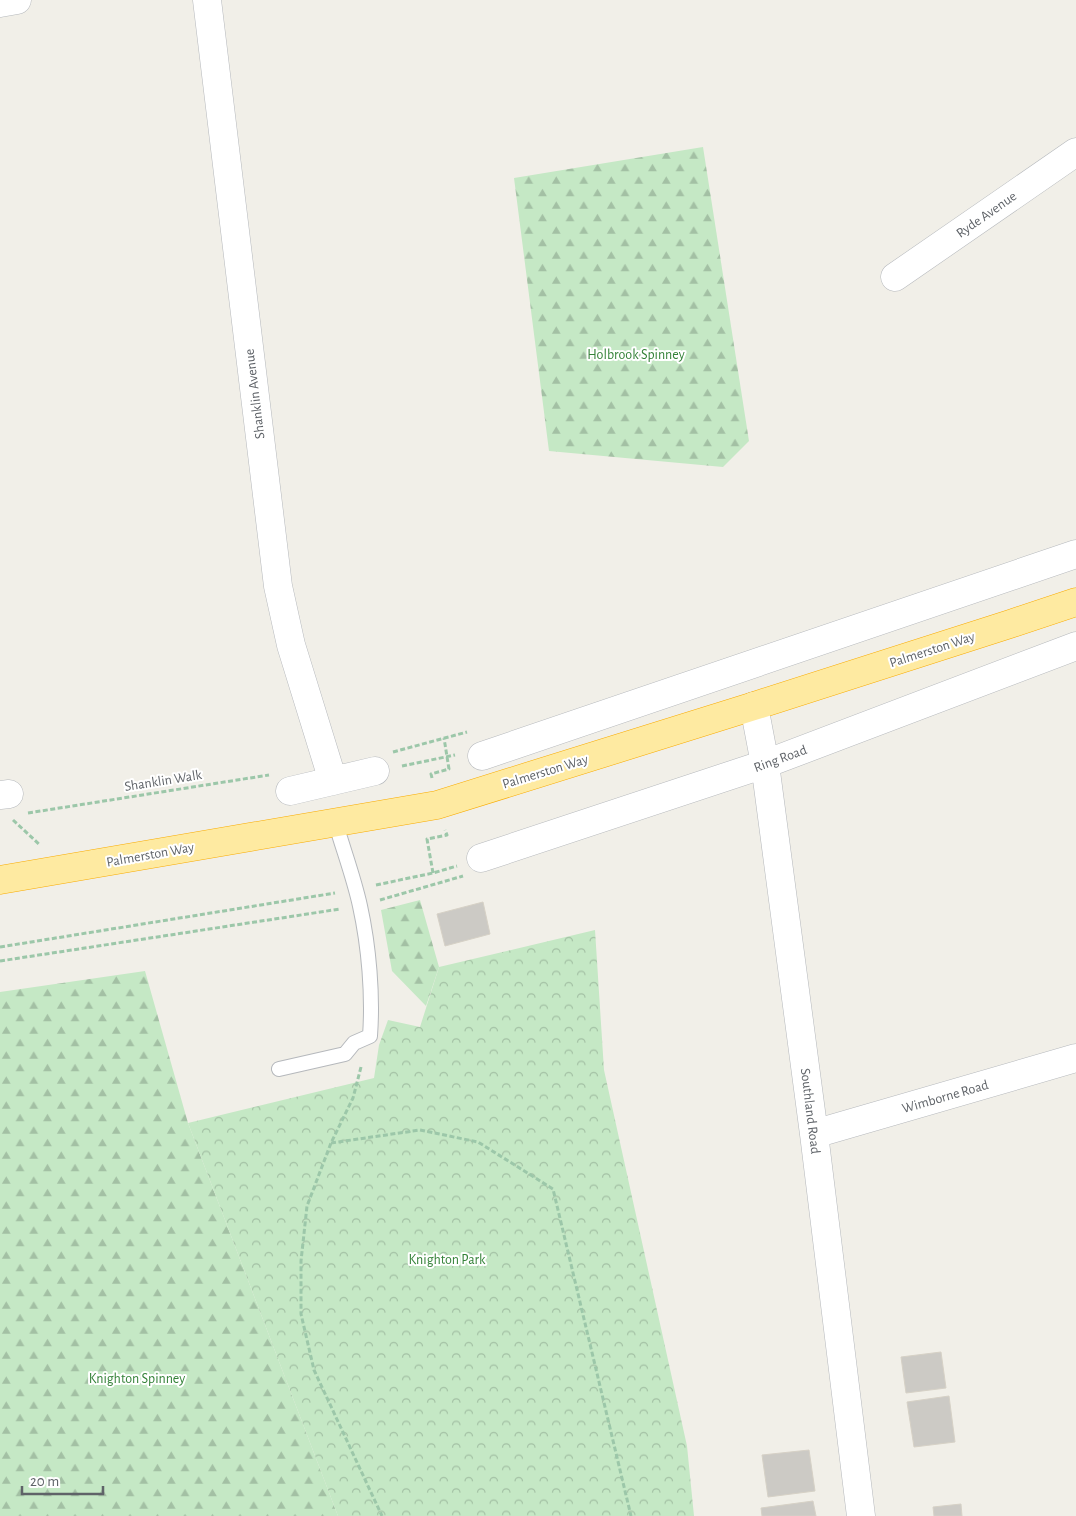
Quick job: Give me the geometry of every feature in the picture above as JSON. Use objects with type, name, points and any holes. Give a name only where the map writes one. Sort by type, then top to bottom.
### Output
[{"type":"highway","name":"Palmerston Way","points":[[0,880],[437,804],[754,706],[1076,602]]},
{"type":"street","points":[[0,2],[17,0]]},
{"type":"street","name":"Shanklin Avenue","points":[[207,0],[278,586],[291,645],[333,781]]},
{"type":"street","name":"Ryde Avenue","points":[[896,277],[1076,152]]},
{"type":"street","points":[[482,756],[1076,554]]},
{"type":"street","name":"Ring Road","points":[[481,858],[765,764],[1076,646]]},
{"type":"street","name":"Southland Road","points":[[754,706],[765,764],[814,1134],[861,1516]]},
{"type":"street","points":[[280,783],[333,781],[375,771]]},
{"type":"street","name":"Wimborne Road","points":[[814,1134],[1076,1058]]},
{"type":"lane","points":[[279,1069],[345,1054],[354,1043],[370,1036],[369,968],[360,906],[335,821]]},
{"type":"path","points":[[444,738],[447,756],[375,771],[373,757],[472,730]]},
{"type":"path","name":"Shanklin Walk","points":[[5,801],[27,814],[280,783]]},
{"type":"path","points":[[5,801],[40,845]]},
{"type":"path","points":[[0,961],[360,906],[486,870],[481,858]]},
{"type":"path","points":[[0,947],[355,890],[433,873]]},
{"type":"path","points":[[370,1036],[353,1098],[331,1143],[307,1206],[301,1261],[301,1314],[314,1370],[382,1516]]},
{"type":"path","points":[[331,1143],[420,1130],[478,1142],[553,1189],[631,1516]]},
{"type":"green space","name":"Holbrook Spinney","points":[[703,147],[749,441],[723,467],[549,451],[514,178]]},
{"type":"green space","points":[[420,900],[439,967],[426,1006],[392,971],[381,910]]},
{"type":"green space","name":"Knighton Park","points":[[595,930],[604,1070],[687,1446],[694,1516],[338,1516],[188,1123],[374,1078],[379,1045],[388,1020],[420,1027],[439,967]]},
{"type":"green space","name":"Knighton Spinney","points":[[145,971],[188,1123],[338,1516],[0,1516],[0,992]]},
{"type":"building","points":[[483,902],[490,934],[445,946],[437,914]]},
{"type":"building","points":[[941,1352],[946,1388],[906,1393],[901,1357]]},
{"type":"building","points":[[949,1396],[955,1442],[914,1447],[907,1402]]},
{"type":"building","points":[[809,1450],[815,1491],[768,1497],[762,1455]]},
{"type":"building","points":[[813,1501],[816,1516],[762,1516],[761,1508]]},
{"type":"building","points":[[961,1504],[962,1516],[934,1516],[933,1507]]}]
